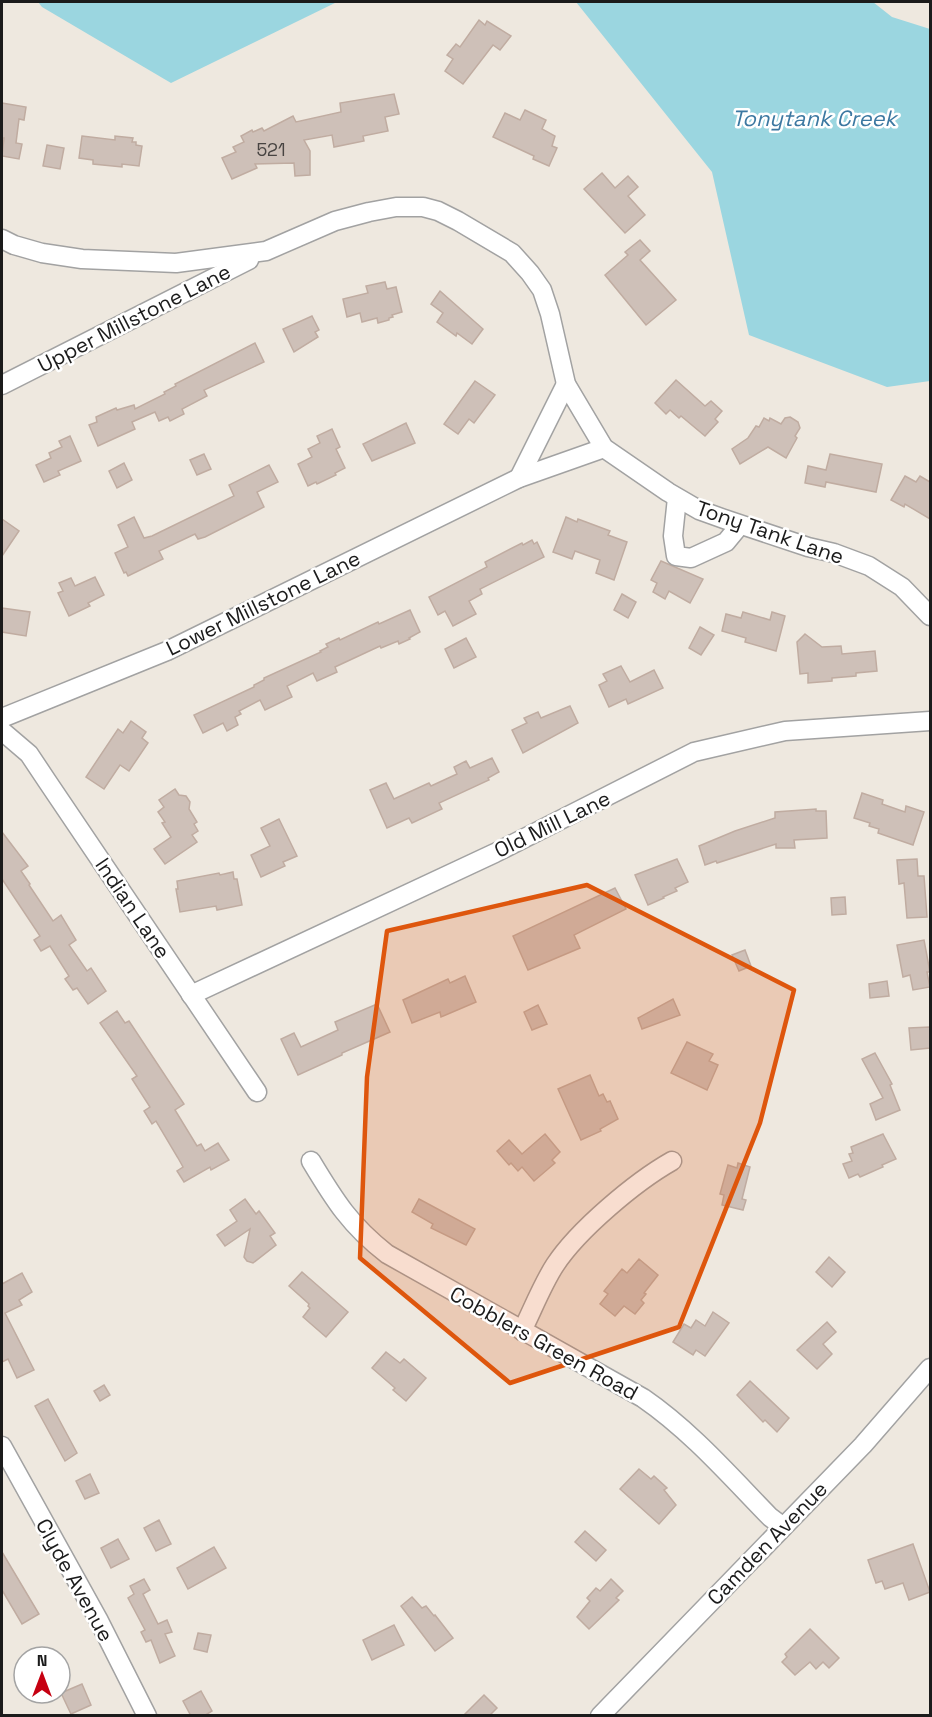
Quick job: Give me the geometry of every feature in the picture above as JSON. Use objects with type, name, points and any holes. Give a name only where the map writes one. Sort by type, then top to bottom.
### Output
[{"type":"street","name":"Tony Tank Lane","points":[[2,238],[42,253],[119,262],[176,264],[266,251],[335,221],[369,212],[396,207],[423,207],[438,212],[467,226],[512,253],[542,290],[550,314],[566,384],[604,448],[677,498],[699,510],[869,566],[902,587],[930,616]]},
{"type":"street","name":"Upper Millstone Lane","points":[[2,385],[266,251]]},
{"type":"street","points":[[519,478],[566,384]]},
{"type":"street","name":"Lower Millstone Lane","points":[[2,718],[167,651],[519,478],[604,448]]},
{"type":"street","points":[[677,498],[673,536],[676,556],[691,558],[726,542],[740,525]]},
{"type":"street","name":"Old Mill Lane","points":[[191,995],[495,853],[694,752],[785,731],[930,721]]},
{"type":"street","name":"Indian Lane","points":[[2,731],[35,763],[257,1092]]},
{"type":"street","name":"Cobblers Green Road","points":[[311,1161],[336,1204],[364,1236],[387,1254],[643,1398],[663,1412],[782,1526]]},
{"type":"street","points":[[522,1331],[554,1267],[568,1247],[639,1183],[672,1161]]},
{"type":"street","name":"Camden Avenue","points":[[600,1716],[863,1445],[930,1368]]},
{"type":"street","name":"Clyde Avenue","points":[[2,1446],[98,1619],[147,1716]]},
{"type":"highlighted area","points":[[587,885],[794,990],[760,1123],[679,1327],[510,1383],[360,1258],[367,1077],[387,931]]},
{"type":"water","points":[[38,2],[337,2],[171,83],[42,7]]},
{"type":"water","name":"Tonytank Creek","points":[[576,2],[873,2],[892,17],[930,29],[930,381],[887,387],[749,335],[712,172]]},
{"type":"building","points":[[479,20],[485,25],[487,21],[511,36],[500,50],[493,45],[463,84],[445,71],[453,59],[447,55],[456,44],[460,47]]},
{"type":"building","points":[[394,94],[399,114],[385,117],[388,131],[363,136],[364,141],[334,147],[332,135],[304,140],[310,151],[310,175],[295,176],[294,163],[255,164],[257,168],[232,179],[222,158],[236,152],[233,147],[244,142],[241,136],[252,130],[253,132],[262,128],[264,131],[293,116],[296,122],[341,112],[340,103]]},
{"type":"building","points":[[2,103],[26,107],[24,120],[19,119],[16,143],[22,144],[19,159],[2,156],[4,138],[2,138]]},
{"type":"building","points":[[525,110],[546,120],[542,129],[555,136],[552,146],[557,148],[549,166],[533,159],[534,156],[493,137],[505,113],[520,120]]},
{"type":"building","points":[[82,136],[115,140],[115,136],[133,138],[132,142],[142,146],[139,166],[93,164],[93,160],[79,158]]},
{"type":"building","points":[[47,145],[64,148],[60,169],[43,166]]},
{"type":"building","points":[[602,173],[615,188],[628,176],[638,187],[628,196],[645,215],[625,233],[584,189]]},
{"type":"building","points":[[640,240],[650,251],[640,260],[676,300],[646,325],[605,275],[628,255],[625,252]]},
{"type":"building","points":[[385,282],[387,289],[396,287],[402,312],[392,315],[393,317],[389,320],[378,323],[377,318],[362,322],[360,313],[347,317],[343,299],[368,293],[366,286]]},
{"type":"building","points":[[440,291],[483,329],[472,344],[437,322],[443,313],[431,304]]},
{"type":"building","points":[[312,316],[319,330],[315,332],[318,337],[294,352],[283,329]]},
{"type":"building","points":[[255,343],[264,362],[204,390],[207,396],[182,409],[184,414],[170,421],[168,417],[159,421],[155,412],[132,422],[135,429],[98,446],[89,425],[97,422],[96,417],[116,408],[117,410],[134,405],[135,409],[165,394],[164,392],[176,386],[175,384]]},
{"type":"building","points":[[676,380],[705,406],[711,401],[722,411],[715,419],[718,422],[705,436],[681,416],[679,418],[670,410],[666,414],[655,403]]},
{"type":"building","points":[[475,381],[495,395],[474,423],[469,419],[458,434],[444,424]]},
{"type":"building","points":[[790,417],[798,422],[800,428],[786,458],[768,447],[740,464],[732,449],[748,438],[764,418],[769,421],[770,418],[781,424],[785,418]]},
{"type":"building","points":[[406,423],[415,443],[372,461],[363,444]]},
{"type":"building","points":[[332,429],[340,447],[336,449],[345,468],[335,473],[336,475],[308,486],[298,464],[312,457],[308,449],[320,443],[317,436]]},
{"type":"building","points":[[70,436],[81,461],[58,471],[60,475],[44,482],[36,465],[51,458],[49,453],[62,447],[59,441]]},
{"type":"building","points":[[204,454],[211,469],[197,475],[190,460]]},
{"type":"building","points":[[830,454],[882,464],[876,492],[826,482],[825,487],[805,483],[808,466],[826,470]]},
{"type":"building","points":[[124,463],[132,480],[117,488],[109,471]]},
{"type":"building","points":[[269,465],[278,482],[257,492],[264,507],[205,537],[198,539],[195,534],[159,551],[163,559],[128,576],[126,572],[124,573],[115,553],[128,547],[118,525],[134,517],[144,538],[152,536],[234,496],[229,485]]},
{"type":"building","points":[[905,476],[916,482],[920,476],[930,482],[930,519],[905,504],[904,507],[891,500]]},
{"type":"building","points":[[566,517],[610,531],[608,535],[627,542],[614,580],[596,573],[600,560],[575,551],[572,559],[553,552]]},
{"type":"building","points":[[2,519],[19,531],[2,556]]},
{"type":"building","points":[[532,540],[534,544],[537,542],[544,557],[480,589],[482,594],[469,601],[476,614],[453,626],[445,611],[438,615],[429,597],[487,567],[485,562]]},
{"type":"building","points":[[661,561],[703,579],[690,603],[669,591],[665,599],[653,592],[657,583],[651,580]]},
{"type":"building","points":[[95,577],[104,595],[88,603],[90,606],[69,616],[58,593],[63,591],[59,583],[71,578],[75,586]]},
{"type":"building","points":[[622,594],[636,602],[628,618],[614,610]]},
{"type":"building","points":[[2,608],[30,612],[26,636],[2,632]]},
{"type":"building","points":[[410,610],[420,632],[410,639],[399,644],[398,641],[381,648],[380,646],[335,667],[337,672],[317,681],[313,673],[287,686],[292,697],[265,710],[260,700],[239,711],[241,714],[235,717],[238,725],[227,731],[223,723],[203,733],[194,715],[254,687],[264,678],[321,652],[328,647],[326,644]]},
{"type":"building","points":[[743,612],[770,620],[772,612],[785,616],[776,651],[745,642],[746,638],[722,631],[726,614],[741,618]]},
{"type":"building","points":[[700,627],[714,635],[701,655],[689,648]]},
{"type":"building","points":[[805,634],[822,647],[841,646],[842,654],[875,651],[877,671],[832,678],[832,681],[808,683],[808,673],[800,674],[797,642]]},
{"type":"building","points":[[466,638],[476,657],[454,668],[445,649]]},
{"type":"building","points":[[621,666],[630,682],[654,670],[663,688],[628,704],[626,699],[609,707],[599,685],[607,681],[603,674]]},
{"type":"building","points":[[570,706],[578,723],[523,753],[512,730],[527,723],[524,718],[538,712],[541,718]]},
{"type":"building","points":[[131,721],[146,732],[142,738],[148,743],[129,771],[120,765],[104,789],[86,777],[118,729],[123,733]]},
{"type":"building","points":[[492,758],[499,772],[488,778],[489,780],[439,803],[442,809],[412,823],[409,818],[387,828],[370,790],[386,783],[394,799],[429,783],[431,786],[457,774],[454,767],[466,761],[470,768]]},
{"type":"building","points":[[175,789],[179,795],[186,796],[190,802],[189,809],[197,822],[194,824],[198,831],[192,835],[197,842],[165,864],[154,849],[171,837],[158,812],[164,807],[159,800]]},
{"type":"building","points":[[862,793],[883,800],[882,804],[905,812],[906,806],[924,812],[913,845],[878,833],[879,829],[869,826],[870,823],[854,818]]},
{"type":"building","points":[[816,809],[816,811],[826,811],[827,838],[794,840],[795,848],[776,848],[776,844],[705,865],[699,846],[775,818],[775,812]]},
{"type":"building","points":[[279,819],[297,856],[283,862],[285,866],[261,877],[251,855],[270,846],[261,828]]},
{"type":"building","points":[[2,832],[28,866],[21,871],[29,885],[53,921],[61,915],[76,940],[69,945],[87,971],[91,968],[106,991],[88,1004],[77,988],[73,990],[65,979],[69,976],[50,946],[41,951],[34,940],[40,936],[2,879]]},
{"type":"building","points":[[677,859],[688,882],[675,888],[677,891],[648,905],[635,875]]},
{"type":"building","points":[[917,859],[918,876],[924,876],[927,917],[907,918],[904,883],[899,884],[897,860]]},
{"type":"building","points":[[233,872],[234,879],[237,879],[242,905],[217,910],[216,906],[180,912],[177,881]]},
{"type":"building","points":[[615,888],[626,909],[574,935],[580,948],[528,970],[513,936]]},
{"type":"building","points":[[845,897],[846,914],[832,915],[831,898]]},
{"type":"building","points":[[924,940],[930,972],[927,972],[930,987],[913,990],[910,975],[903,977],[897,945]]},
{"type":"building","points":[[745,950],[751,966],[739,971],[732,955]]},
{"type":"building","points":[[465,976],[476,1002],[441,1017],[440,1012],[412,1023],[403,1000],[448,979],[450,983]]},
{"type":"building","points":[[887,981],[889,996],[870,998],[869,984]]},
{"type":"building","points":[[673,999],[680,1015],[642,1029],[638,1018]]},
{"type":"building","points":[[377,1004],[390,1032],[298,1075],[281,1039],[294,1033],[301,1047],[338,1030],[335,1022]]},
{"type":"building","points":[[538,1005],[547,1024],[532,1030],[524,1012]]},
{"type":"building","points":[[117,1011],[125,1023],[129,1021],[184,1104],[175,1110],[197,1146],[201,1144],[205,1151],[218,1143],[229,1160],[211,1170],[210,1167],[184,1182],[177,1171],[183,1167],[178,1158],[156,1121],[152,1124],[144,1111],[150,1107],[132,1079],[137,1076],[100,1023]]},
{"type":"building","points":[[930,1027],[930,1048],[911,1050],[909,1028]]},
{"type":"building","points":[[687,1042],[713,1054],[709,1061],[718,1065],[707,1090],[671,1073]]},
{"type":"building","points":[[875,1053],[892,1084],[890,1085],[900,1110],[876,1120],[870,1104],[883,1098],[862,1059]]},
{"type":"building","points":[[590,1075],[599,1096],[603,1094],[607,1102],[610,1101],[618,1119],[600,1129],[601,1131],[581,1140],[558,1089]]},
{"type":"building","points":[[545,1134],[560,1152],[552,1160],[555,1163],[534,1181],[522,1167],[518,1171],[511,1163],[509,1165],[497,1151],[509,1140],[522,1154]]},
{"type":"building","points":[[883,1134],[896,1159],[860,1177],[858,1174],[849,1178],[843,1164],[852,1161],[849,1154],[853,1153],[851,1147]]},
{"type":"building","points":[[738,1163],[750,1167],[742,1199],[746,1200],[743,1210],[722,1205],[724,1195],[720,1194],[728,1165],[737,1168]]},
{"type":"building","points":[[245,1199],[256,1214],[259,1211],[275,1233],[270,1236],[276,1245],[253,1263],[244,1257],[250,1229],[225,1246],[217,1235],[237,1221],[230,1210]]},
{"type":"building","points":[[419,1199],[475,1229],[466,1245],[431,1228],[433,1224],[412,1212]]},
{"type":"building","points":[[829,1257],[845,1272],[832,1287],[816,1272]]},
{"type":"building","points":[[639,1259],[658,1275],[644,1293],[646,1294],[641,1300],[644,1303],[635,1314],[624,1306],[615,1316],[600,1304],[608,1294],[604,1291],[622,1269],[627,1273]]},
{"type":"building","points":[[302,1272],[348,1312],[326,1337],[303,1317],[310,1308],[309,1304],[289,1286]]},
{"type":"building","points":[[22,1273],[32,1292],[19,1300],[22,1305],[5,1313],[34,1370],[17,1378],[8,1359],[2,1362],[2,1284]]},
{"type":"building","points":[[713,1312],[729,1323],[705,1356],[696,1350],[693,1355],[673,1342],[684,1324],[691,1328],[696,1320],[705,1326]]},
{"type":"building","points":[[827,1322],[836,1332],[823,1344],[832,1354],[817,1369],[797,1350]]},
{"type":"building","points":[[386,1352],[400,1363],[404,1359],[426,1378],[406,1401],[372,1368]]},
{"type":"building","points":[[750,1381],[789,1418],[777,1432],[765,1420],[763,1422],[737,1395]]},
{"type":"building","points":[[104,1385],[110,1395],[100,1401],[94,1391]]},
{"type":"building","points":[[48,1399],[77,1453],[65,1461],[35,1406]]},
{"type":"building","points":[[639,1469],[651,1479],[654,1476],[667,1488],[664,1490],[676,1505],[659,1524],[620,1489]]},
{"type":"building","points":[[90,1474],[99,1493],[85,1499],[76,1481]]},
{"type":"building","points":[[159,1520],[171,1544],[156,1551],[144,1528]]},
{"type":"building","points":[[585,1531],[606,1550],[596,1561],[575,1542]]},
{"type":"building","points":[[118,1539],[129,1559],[111,1568],[101,1548]]},
{"type":"building","points":[[913,1544],[930,1592],[909,1600],[903,1583],[885,1589],[882,1581],[876,1583],[868,1560]]},
{"type":"building","points":[[214,1547],[226,1568],[188,1589],[177,1568]]},
{"type":"building","points":[[2,1552],[39,1614],[22,1624],[2,1590]]},
{"type":"building","points":[[144,1579],[150,1590],[143,1594],[158,1624],[167,1620],[172,1632],[165,1634],[175,1656],[160,1663],[151,1640],[146,1642],[141,1632],[145,1630],[128,1598],[134,1594],[130,1586]]},
{"type":"building","points":[[611,1579],[623,1591],[616,1598],[619,1600],[589,1629],[577,1617],[590,1601],[587,1598],[596,1588],[600,1591]]},
{"type":"building","points":[[412,1597],[422,1608],[426,1606],[435,1615],[453,1638],[435,1651],[401,1606]]},
{"type":"building","points":[[394,1625],[404,1645],[372,1660],[363,1640]]},
{"type":"building","points":[[810,1629],[839,1658],[829,1668],[823,1662],[816,1669],[810,1662],[795,1675],[782,1662],[787,1657],[785,1654]]},
{"type":"building","points":[[198,1633],[211,1635],[207,1652],[194,1649]]},
{"type":"building","points":[[82,1684],[91,1705],[71,1714],[67,1705],[72,1705],[72,1688]]},
{"type":"building","points":[[201,1691],[212,1711],[204,1716],[191,1716],[183,1701]]},
{"type":"building","points":[[484,1695],[497,1708],[489,1716],[463,1716]]}]
